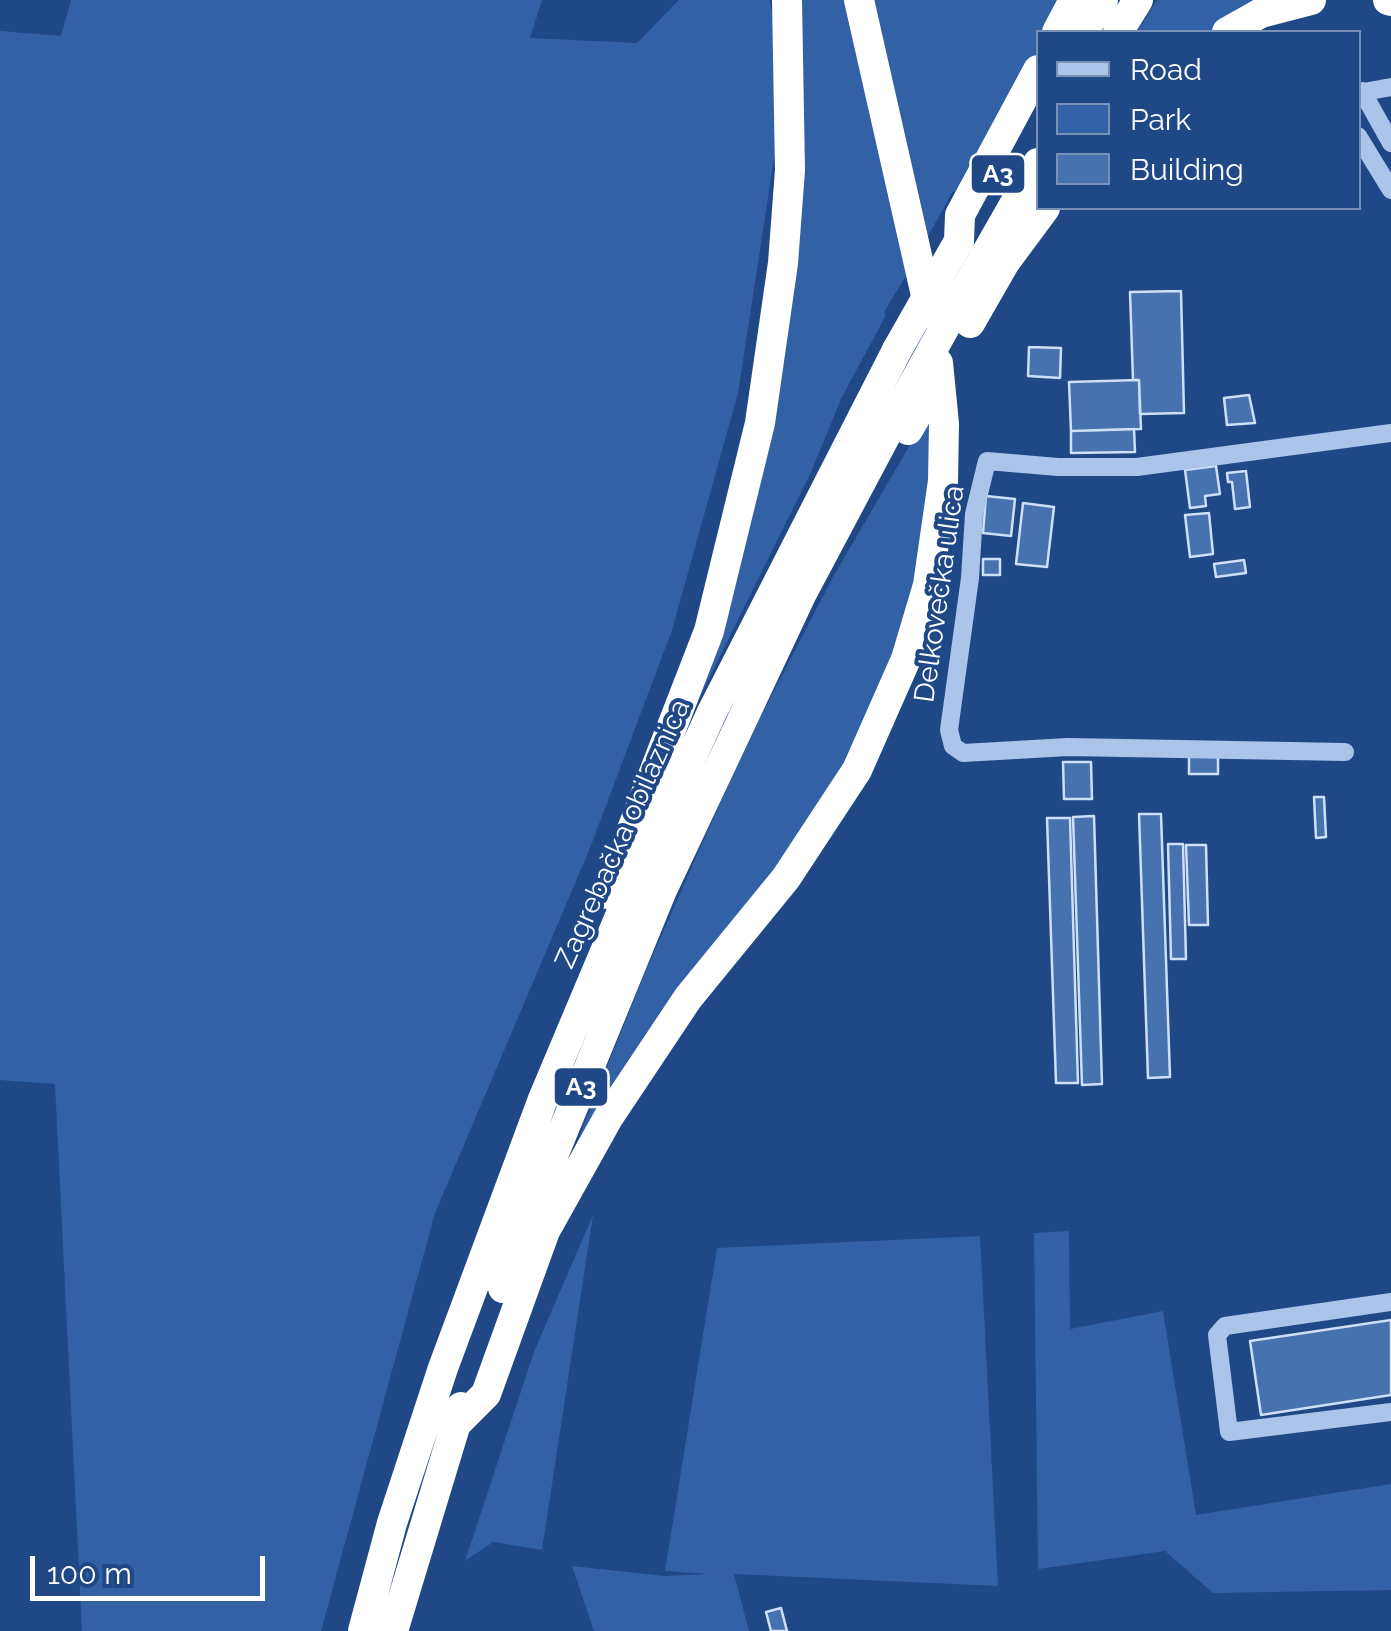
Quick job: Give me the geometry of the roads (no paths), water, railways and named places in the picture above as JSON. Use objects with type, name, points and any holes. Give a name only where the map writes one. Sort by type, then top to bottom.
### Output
[{"type":"highway","points":[[530,1132],[528,1085],[686,696],[709,631],[746,490],[764,404],[784,263],[790,151],[787,0]]},
{"type":"highway","points":[[455,1425],[486,1394],[545,1232],[608,1118],[688,998],[786,878],[858,770],[906,658],[928,585],[943,481],[944,424],[936,338],[859,0]]},
{"type":"highway","points":[[1058,30],[1074,0]]},
{"type":"highway","points":[[1085,30],[1103,0]]},
{"type":"highway","points":[[1119,30],[1138,0]]},
{"type":"highway","points":[[1231,30],[1261,13],[1311,0]]},
{"type":"highway","points":[[959,241],[960,215],[1036,74]]},
{"type":"highway","name":"Zagrebačka obilaznica","points":[[363,1631],[392,1523],[443,1368],[530,1132],[665,812],[759,616],[897,350],[1036,110]]},
{"type":"highway","name":"A3","points":[[393,1631],[455,1425],[527,1219],[662,890],[801,594],[904,399],[1036,168]]},
{"type":"highway","points":[[872,460],[908,430],[1005,262],[1044,210]]},
{"type":"street","points":[[1361,92],[1391,87]]},
{"type":"street","points":[[1361,94],[1391,143]]},
{"type":"street","points":[[1361,141],[1391,190]]},
{"type":"street","name":"Delkovečka ulica","points":[[1345,752],[1068,746],[964,752],[953,746],[949,730],[970,578],[974,514],[987,462],[1136,467],[1391,433]]},
{"type":"street","points":[[1391,1302],[1225,1326],[1216,1335],[1229,1432],[1391,1412]]}]
